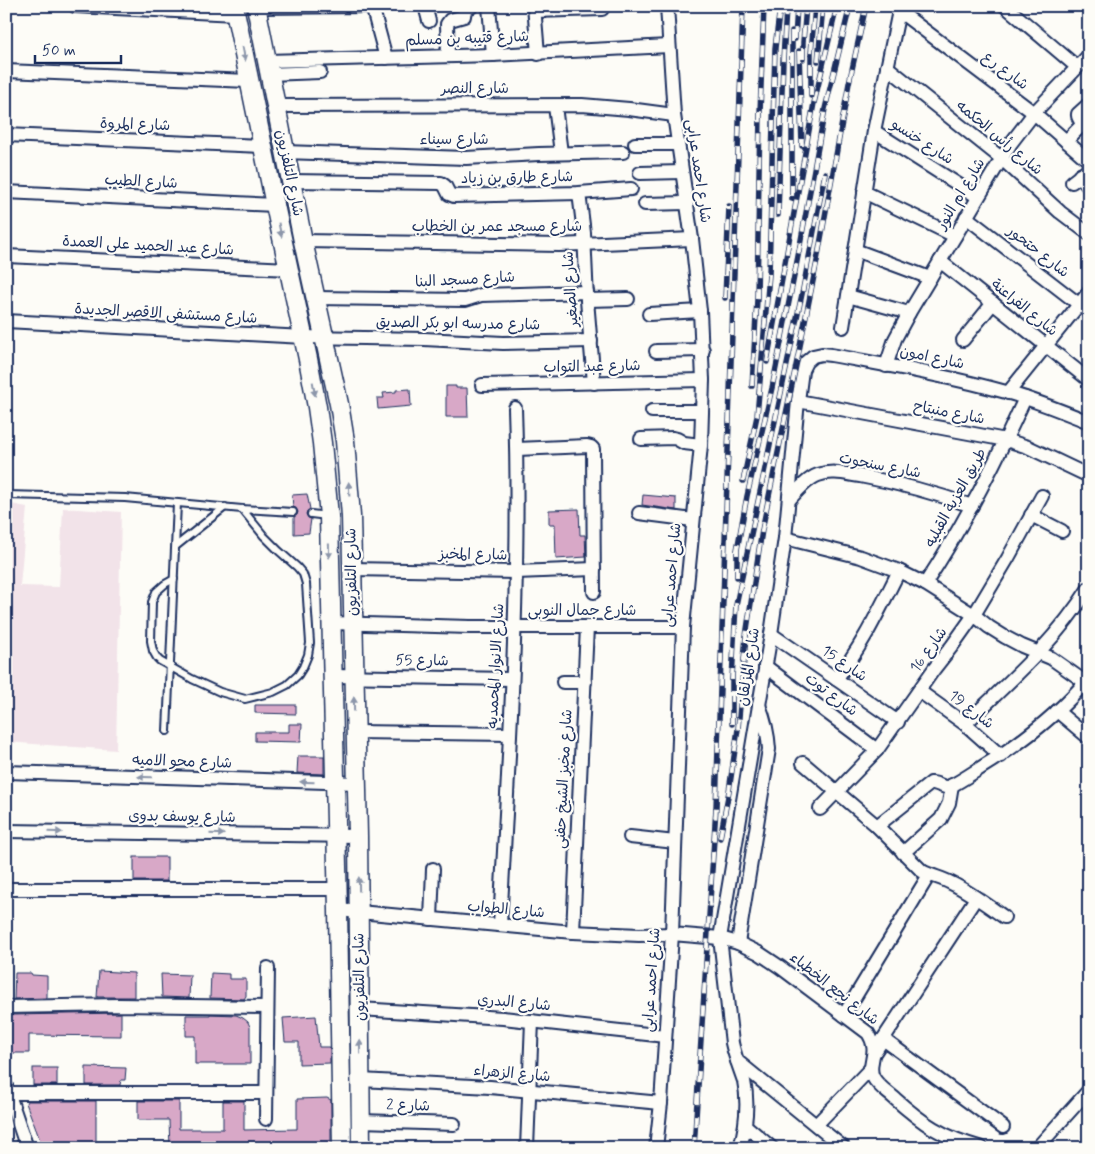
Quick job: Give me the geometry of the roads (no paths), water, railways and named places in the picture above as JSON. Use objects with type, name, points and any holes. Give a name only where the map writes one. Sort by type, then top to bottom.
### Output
[{"type":"main road","name":"شارع التلفزيون","points":[[256,7],[302,241],[331,367],[343,432],[348,479],[351,516],[358,836],[361,1148]]},
{"type":"main road","name":"شارع التلفزيون","points":[[235,10],[304,337],[320,425],[326,479],[320,515],[331,623],[337,836],[342,1148]]},
{"type":"main road","points":[[299,315],[317,306]]},
{"type":"main road","points":[[320,515],[351,516]]},
{"type":"street","points":[[75,6],[235,10]]},
{"type":"street","points":[[256,7],[371,6],[386,58]]},
{"type":"street","points":[[425,6],[429,21]]},
{"type":"street","points":[[489,6],[493,55]]},
{"type":"street","name":"شارع احمد عرابى","points":[[656,1148],[661,1104],[672,934],[683,627],[701,445],[703,380],[700,311],[674,114],[667,6]]},
{"type":"street","points":[[1005,6],[1077,67]]},
{"type":"street","points":[[448,56],[447,24],[450,20],[464,16],[465,8],[472,7]]},
{"type":"street","points":[[538,54],[534,9],[602,8]]},
{"type":"street","points":[[843,327],[874,131],[900,9]]},
{"type":"street","name":"شارع رع","points":[[900,9],[1034,113],[1089,161]]},
{"type":"street","name":"شارع قتيبه بن مسلم","points":[[267,67],[386,58],[538,54],[669,46]]},
{"type":"street","name":"شارع ام النور","points":[[886,366],[896,339],[909,313],[1001,158],[1034,113],[1089,55]]},
{"type":"street","points":[[267,67],[320,72]]},
{"type":"street","name":"شارع رأس الحكمه","points":[[887,67],[1001,158],[1060,212],[1089,234]]},
{"type":"street","points":[[6,71],[249,81]]},
{"type":"street","points":[[1066,141],[1082,125],[1078,114],[1089,104]]},
{"type":"street","name":"شارع النصر","points":[[275,106],[582,105],[674,114]]},
{"type":"street","points":[[555,106],[561,153]]},
{"type":"street","name":"شارع خنسو","points":[[874,131],[978,197]]},
{"type":"street","name":"شارع المروة","points":[[6,135],[263,146]]},
{"type":"street","points":[[635,144],[678,144]]},
{"type":"street","name":"شارع سيناء","points":[[284,152],[466,158],[623,152]]},
{"type":"street","points":[[640,173],[682,172]]},
{"type":"street","points":[[1080,175],[1089,188]]},
{"type":"street","name":"شارع طارق بن زياد","points":[[290,181],[438,182],[444,184],[449,194],[454,196],[579,193],[631,189]]},
{"type":"street","name":"شارع الطيب","points":[[6,192],[275,205]]},
{"type":"street","points":[[864,192],[955,236]]},
{"type":"street","name":"شارع الصغير","points":[[579,193],[585,244],[594,383]]},
{"type":"street","points":[[645,204],[686,203]]},
{"type":"street","name":"شارع حتحور","points":[[966,217],[1084,308]]},
{"type":"street","name":"شارع مسجد عمر بن الخطاب","points":[[302,241],[535,245],[692,239]]},
{"type":"street","points":[[855,250],[930,278]]},
{"type":"street","name":"شارع عبد الحميد على العمدة","points":[[6,256],[289,269]]},
{"type":"street","name":"شارع الفراعنة","points":[[940,261],[1089,380]]},
{"type":"street","points":[[1008,393],[1045,345],[1084,308],[1089,292]]},
{"type":"street","name":"شارع مسجد البنا","points":[[317,306],[465,300],[481,295],[587,296],[628,299]]},
{"type":"street","points":[[848,296],[909,313]]},
{"type":"street","points":[[963,340],[992,304]]},
{"type":"street","points":[[649,314],[700,311]]},
{"type":"street","name":"شارع مستشفى الاقصر الجديدة","points":[[6,321],[324,337]]},
{"type":"street","name":"شارع مدرسه ابو بكر الصديق","points":[[324,337],[503,343],[591,341]]},
{"type":"street","points":[[656,351],[703,350]]},
{"type":"street","name":"شارع امون","points":[[798,401],[802,370],[806,362],[813,356],[822,354],[953,379],[1008,393],[1089,422]]},
{"type":"street","name":"شارع عبد التواب","points":[[482,386],[703,380]]},
{"type":"street","name":"طريق العزبة القبليه","points":[[925,584],[942,559],[972,506],[1025,398]]},
{"type":"street","name":"شارع منبتاح","points":[[798,401],[1006,440],[1035,450],[1089,476]]},
{"type":"street","name":"شارع المزلقان","points":[[740,1148],[746,1126],[747,1104],[744,1081],[732,1043],[720,938],[771,634],[785,538],[798,401]]},
{"type":"street","name":"شارع الانوار المحمديه","points":[[500,926],[516,572],[517,450],[515,408]]},
{"type":"street","points":[[652,411],[702,411]]},
{"type":"street","points":[[641,440],[673,438],[684,443],[701,445]]},
{"type":"street","points":[[517,450],[587,446],[593,449],[594,592]]},
{"type":"street","name":"شارع سنحوت","points":[[789,500],[804,484],[816,475],[830,472],[909,486],[972,506]]},
{"type":"street","name":"شارع 16","points":[[820,809],[877,750],[974,615],[1042,496]]},
{"type":"street","points":[[639,513],[693,520]]},
{"type":"street","points":[[1031,515],[1062,531]]},
{"type":"street","points":[[785,538],[861,557],[899,571],[925,584],[974,615],[1005,638],[1040,653],[1087,680],[1041,727],[1001,756],[952,785],[946,787],[930,783],[876,826]]},
{"type":"street","name":"شارع المخبز","points":[[352,569],[516,572],[594,569]]},
{"type":"street","points":[[836,679],[866,636],[899,571]]},
{"type":"street","points":[[965,724],[1040,653],[1061,628],[1089,588]]},
{"type":"street","name":"شارع جمال النوبى","points":[[331,623],[514,627],[683,627]]},
{"type":"street","name":"شارع مخبز الشيخ حفنى","points":[[573,932],[588,627]]},
{"type":"street","name":"شارع 15","points":[[771,634],[898,722]]},
{"type":"street","name":"شارع توت","points":[[765,666],[877,750]]},
{"type":"street","name":"شارع 55","points":[[332,676],[512,679]]},
{"type":"street","points":[[563,682],[585,682]]},
{"type":"street","name":"شارع 19","points":[[919,691],[965,724],[1001,756]]},
{"type":"street","points":[[738,943],[769,749],[765,719],[759,706]]},
{"type":"street","points":[[1058,711],[1089,738]]},
{"type":"street","points":[[355,732],[510,734]]},
{"type":"street","points":[[803,763],[876,826],[916,866],[929,875],[942,878],[954,884],[1004,917]]},
{"type":"street","name":"شارع محو الاميه","points":[[6,772],[356,783]]},
{"type":"street","points":[[903,853],[941,819],[949,803],[952,785]]},
{"type":"street","name":"شارع يوسف بدوى","points":[[6,831],[358,836]]},
{"type":"street","points":[[630,837],[675,842]]},
{"type":"street","points":[[431,919],[433,869]]},
{"type":"street","points":[[844,1015],[929,875]]},
{"type":"street","points":[[6,889],[338,889]]},
{"type":"street","points":[[976,898],[874,1053],[871,1068],[877,1083],[926,1124],[946,1136],[982,1148]]},
{"type":"street","name":"شارع الطواب","points":[[338,910],[573,932],[672,934]]},
{"type":"street","name":"شارع نجع الخطباء","points":[[672,934],[720,938],[738,943],[759,953],[868,1033],[872,1039],[874,1053]]},
{"type":"street","points":[[266,1119],[268,968]]},
{"type":"street","points":[[6,1007],[119,1005],[267,1007]]},
{"type":"street","name":"شارع البدري","points":[[360,1009],[532,1021],[665,1036]]},
{"type":"street","points":[[527,1148],[532,1021]]},
{"type":"street","points":[[883,1039],[1003,1127]]},
{"type":"street","points":[[736,1060],[844,1148]]},
{"type":"street","points":[[816,1125],[871,1068]]},
{"type":"street","name":"شارع الزهراء","points":[[361,1080],[450,1084],[661,1104]]},
{"type":"street","points":[[26,1148],[7,1089],[266,1093]]},
{"type":"street","points":[[1038,1148],[1089,1090]]},
{"type":"street","name":"شارع 2","points":[[361,1120],[454,1124]]},
{"type":"street","points":[[746,1126],[772,1148]]},
{"type":"lane","points":[[6,495],[125,498],[293,512]]},
{"type":"lane","points":[[167,731],[177,503]]},
{"type":"lane","points":[[176,546],[226,507]]},
{"type":"lane","points":[[174,579],[164,584],[156,592],[152,602],[153,651],[160,661],[220,692],[245,699],[273,692],[287,685],[298,675],[308,656],[310,643],[306,584],[297,566],[264,536],[242,509]]},
{"type":"railway","points":[[694,1148],[716,808],[743,6]]},
{"type":"railway","points":[[752,386],[757,299],[764,6]]},
{"type":"railway","points":[[743,481],[757,416],[769,275],[775,48],[780,6]]},
{"type":"railway","points":[[795,39],[797,6]]},
{"type":"railway","points":[[803,59],[806,6]]},
{"type":"railway","points":[[811,96],[811,53],[815,6]]},
{"type":"railway","points":[[818,61],[823,6]]},
{"type":"railway","points":[[767,362],[814,103],[837,6]]},
{"type":"railway","points":[[737,577],[737,550],[747,496],[772,388],[825,109],[850,6]]},
{"type":"railway","points":[[720,838],[738,729],[746,636],[762,530],[817,261],[849,83],[866,6]]},
{"type":"railway","points":[[778,215],[786,8]]},
{"type":"railway","points":[[792,31],[792,199]]},
{"type":"railway","points":[[799,51],[802,146]]},
{"type":"railway","points":[[732,724],[732,679],[736,605],[802,294],[825,173]]},
{"type":"railway","points":[[725,298],[729,206]]}]
